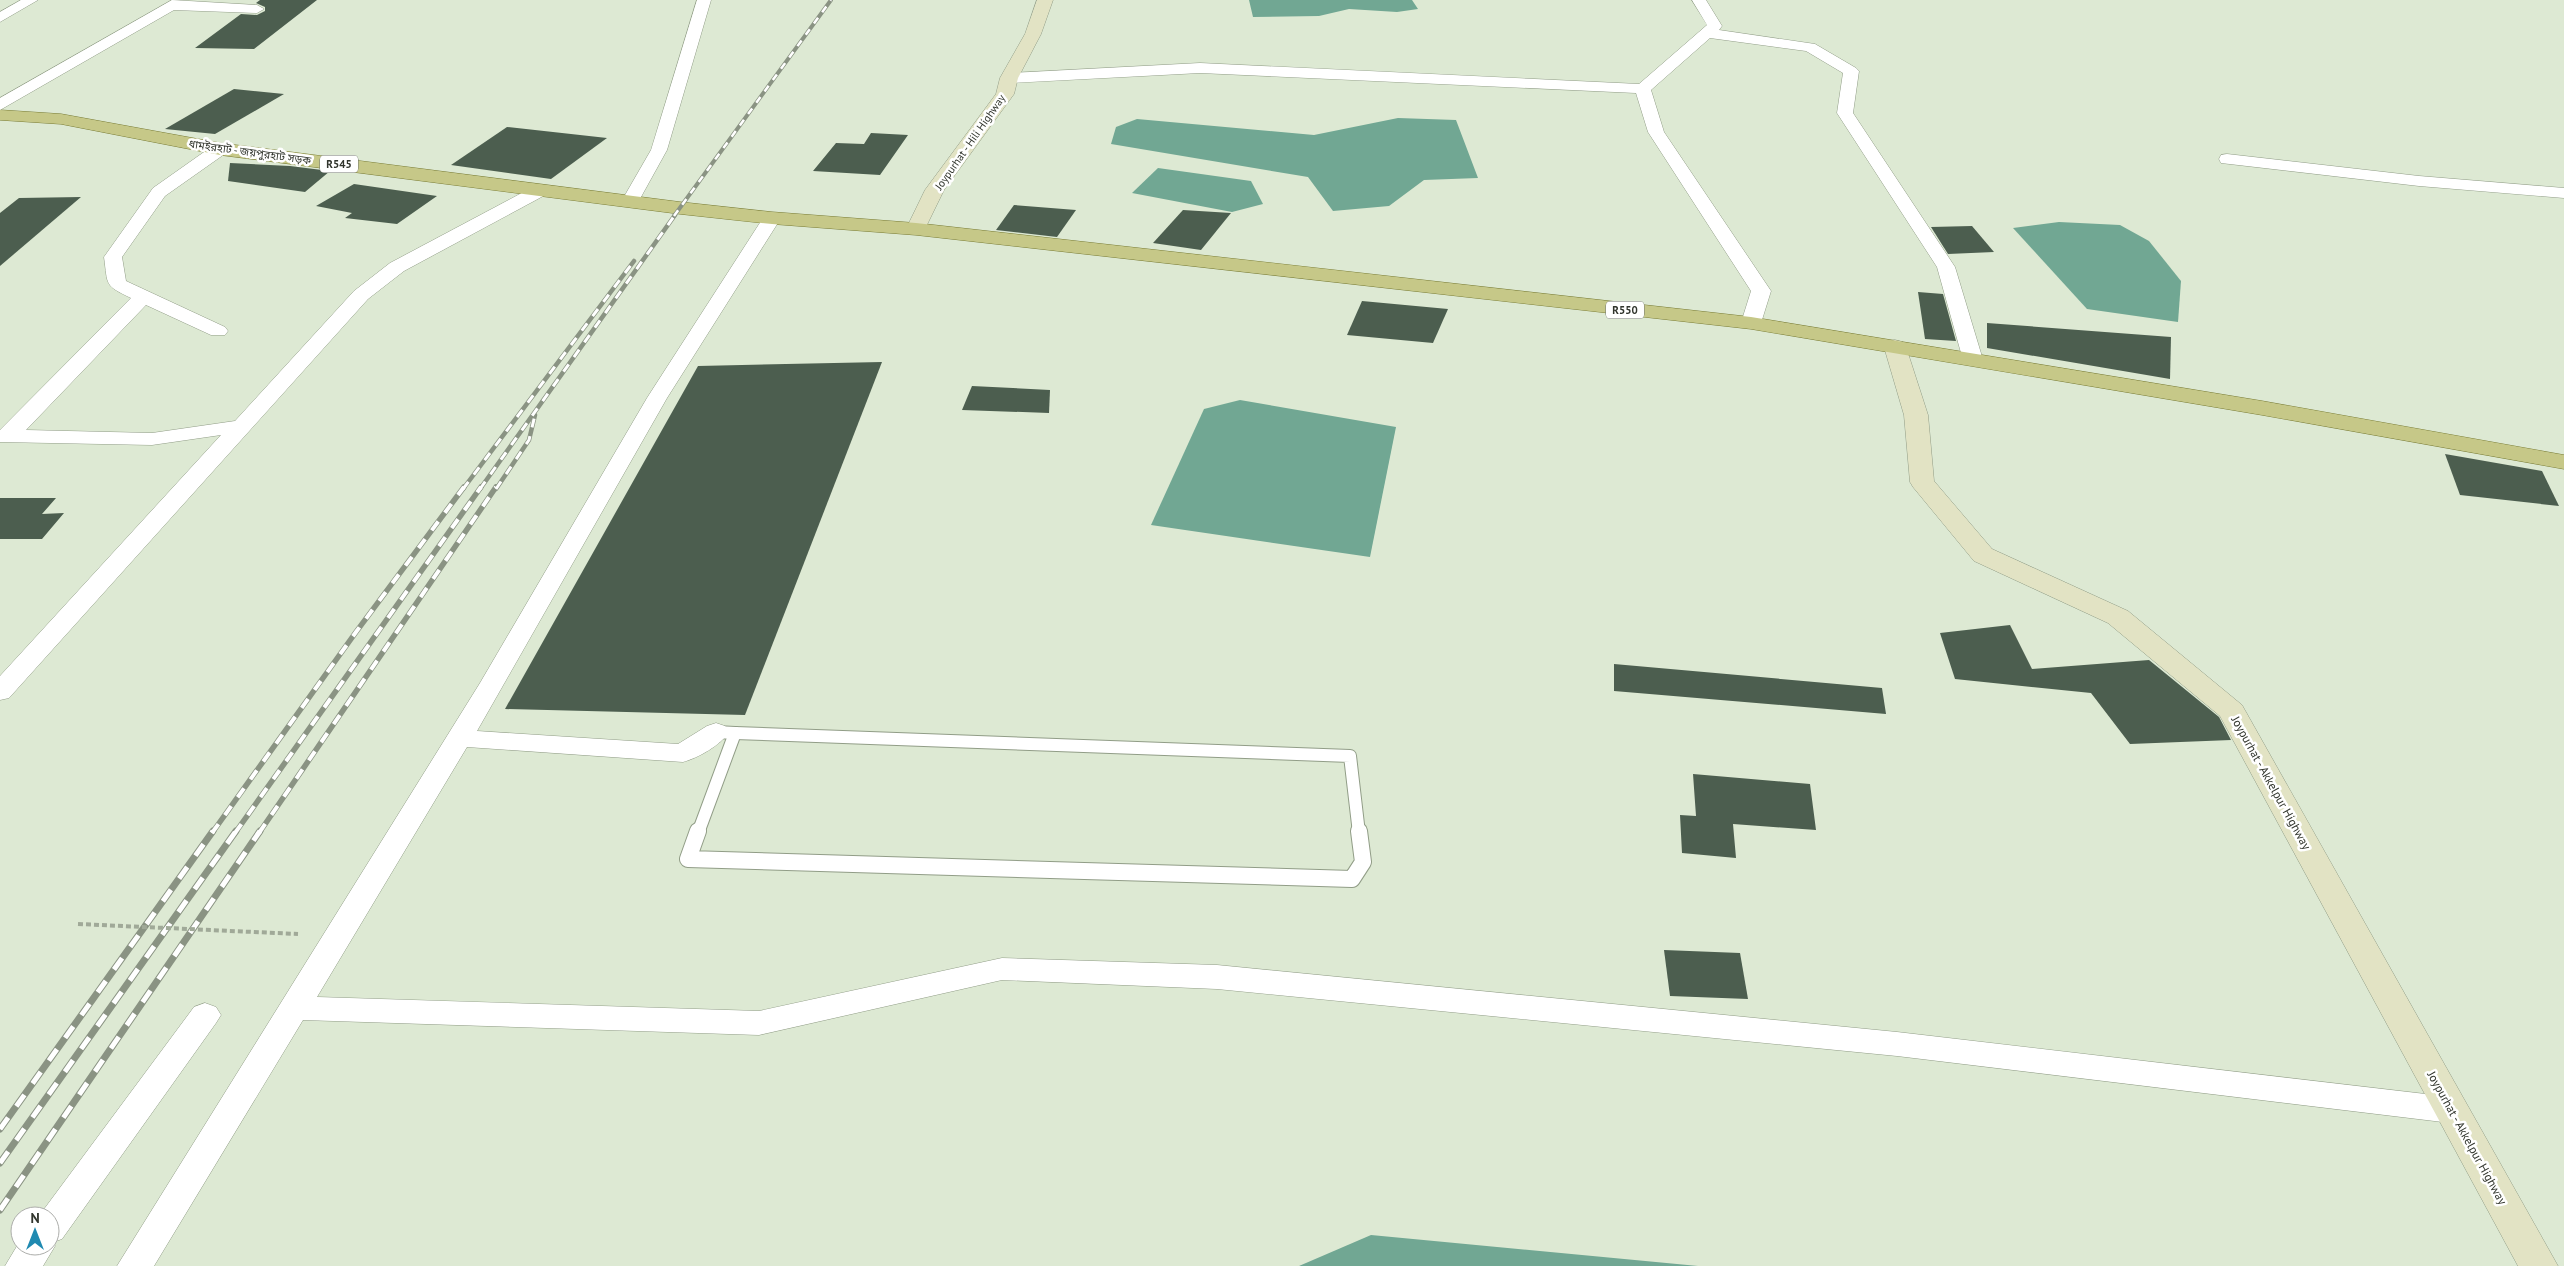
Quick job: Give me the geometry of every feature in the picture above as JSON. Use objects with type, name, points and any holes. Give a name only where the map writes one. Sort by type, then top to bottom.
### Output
[{"type":"main road","name":"Joypurhat - Hili Highway","points":[[916,229],[935,190],[1005,94],[1009,78],[1033,34],[1045,0]]},
{"type":"main road","name":"ধামইরহাট - জয়পুরহাট সড়ক","points":[[0,115],[61,119],[220,149],[680,208]]},
{"type":"main road","name":"R550","points":[[680,208],[772,218],[916,229],[1751,323],[2564,462]]},
{"type":"main road","name":"Joypurhat - Akkelpur Highway","points":[[1895,347],[1916,415],[1922,482],[1983,555],[2118,616],[2232,711],[2538,1266]]},
{"type":"street","points":[[0,18],[31,0]]},
{"type":"street","points":[[630,202],[659,150],[704,0]]},
{"type":"street","points":[[1009,78],[1200,68],[1643,89],[1714,26],[1699,0]]},
{"type":"street","points":[[0,105],[177,3],[257,10]]},
{"type":"street","points":[[1707,33],[1810,47],[1851,71],[1845,113],[1946,266],[1973,360]]},
{"type":"street","points":[[1643,89],[1656,132],[1761,291],[1751,323]]},
{"type":"street","points":[[218,331],[117,284],[113,257],[159,192],[220,149]]},
{"type":"street","points":[[2227,159],[2419,181],[2564,194]]},
{"type":"street","points":[[0,692],[361,295],[396,267],[540,190]]},
{"type":"street","points":[[135,1266],[459,738],[656,398],[772,218]]},
{"type":"street","points":[[4,436],[144,296]]},
{"type":"street","points":[[4,436],[152,439],[242,426]]},
{"type":"street","points":[[459,738],[683,753],[726,732]]},
{"type":"street","points":[[293,1008],[759,1022],[1002,969],[1217,976],[1897,1044],[2451,1110]]},
{"type":"street","points":[[60,1214],[205,1015]]},
{"type":"lane","points":[[726,732],[1350,756],[1363,862],[1352,879],[688,859],[726,732]]},
{"type":"path","points":[[78,924],[298,934]]},
{"type":"shaded area","points":[[1249,0],[1412,0],[1418,9],[1397,12],[1349,9],[1319,16],[1253,17]]},
{"type":"shaded area","points":[[1398,118],[1456,120],[1478,178],[1424,180],[1389,206],[1333,211],[1308,177],[1111,144],[1116,127],[1137,119],[1314,135]]},
{"type":"shaded area","points":[[1158,168],[1251,181],[1263,204],[1232,212],[1132,193]]},
{"type":"shaded area","points":[[2059,222],[2120,225],[2149,241],[2181,281],[2178,322],[2087,309],[2013,228]]},
{"type":"shaded area","points":[[1240,400],[1396,427],[1370,557],[1151,525],[1204,409]]},
{"type":"shaded area","points":[[1371,1235],[1698,1266],[1299,1266]]},
{"type":"building","points":[[260,0],[317,0],[254,49],[195,48],[241,14],[257,15],[265,11],[265,7],[256,3]]},
{"type":"building","points":[[234,89],[284,94],[215,134],[165,129]]},
{"type":"building","points":[[507,127],[607,138],[551,179],[451,165]]},
{"type":"building","points":[[871,133],[908,135],[880,175],[813,171],[836,143],[864,144]]},
{"type":"building","points":[[230,163],[290,166],[330,171],[305,192],[228,181]]},
{"type":"building","points":[[354,184],[437,196],[397,224],[345,218],[352,213],[316,206]]},
{"type":"building","points":[[81,197],[0,266],[0,213],[19,198]]},
{"type":"building","points":[[1014,205],[1076,210],[1057,237],[996,230]]},
{"type":"building","points":[[1183,210],[1231,213],[1201,250],[1153,243]]},
{"type":"building","points":[[1972,226],[1994,252],[1948,254],[1931,227]]},
{"type":"building","points":[[1918,292],[1943,294],[1956,341],[1925,339]]},
{"type":"building","points":[[1362,301],[1448,309],[1433,343],[1347,335]]},
{"type":"building","points":[[1987,323],[2171,337],[2170,379],[1987,348]]},
{"type":"building","points":[[882,362],[745,715],[505,709],[698,366]]},
{"type":"building","points":[[972,386],[1050,390],[1049,413],[962,410]]},
{"type":"building","points":[[2445,454],[2542,471],[2559,506],[2460,495]]},
{"type":"building","points":[[0,498],[56,498],[42,514],[64,513],[42,539],[0,539]]},
{"type":"building","points":[[2010,625],[2032,669],[2149,660],[2219,717],[2231,740],[2130,744],[2091,693],[1955,679],[1940,633]]},
{"type":"building","points":[[1614,664],[1882,688],[1886,714],[1614,691]]},
{"type":"building","points":[[1693,774],[1810,784],[1816,830],[1733,824],[1736,858],[1682,853],[1680,815],[1696,816]]},
{"type":"building","points":[[1664,950],[1740,953],[1748,999],[1670,996]]},
{"type":"railway","points":[[674,216],[831,0]]},
{"type":"railway","points":[[480,489],[675,215]]},
{"type":"railway","points":[[463,489],[634,261]]},
{"type":"railway","points":[[496,489],[529,440],[535,415]]},
{"type":"railway","points":[[212,833],[356,632],[464,487]]},
{"type":"railway","points":[[235,833],[481,487]]},
{"type":"railway","points":[[259,833],[496,487]]},
{"type":"railway","points":[[0,1129],[213,831]]},
{"type":"railway","points":[[0,1163],[236,831]]},
{"type":"railway","points":[[0,1210],[260,831]]}]
